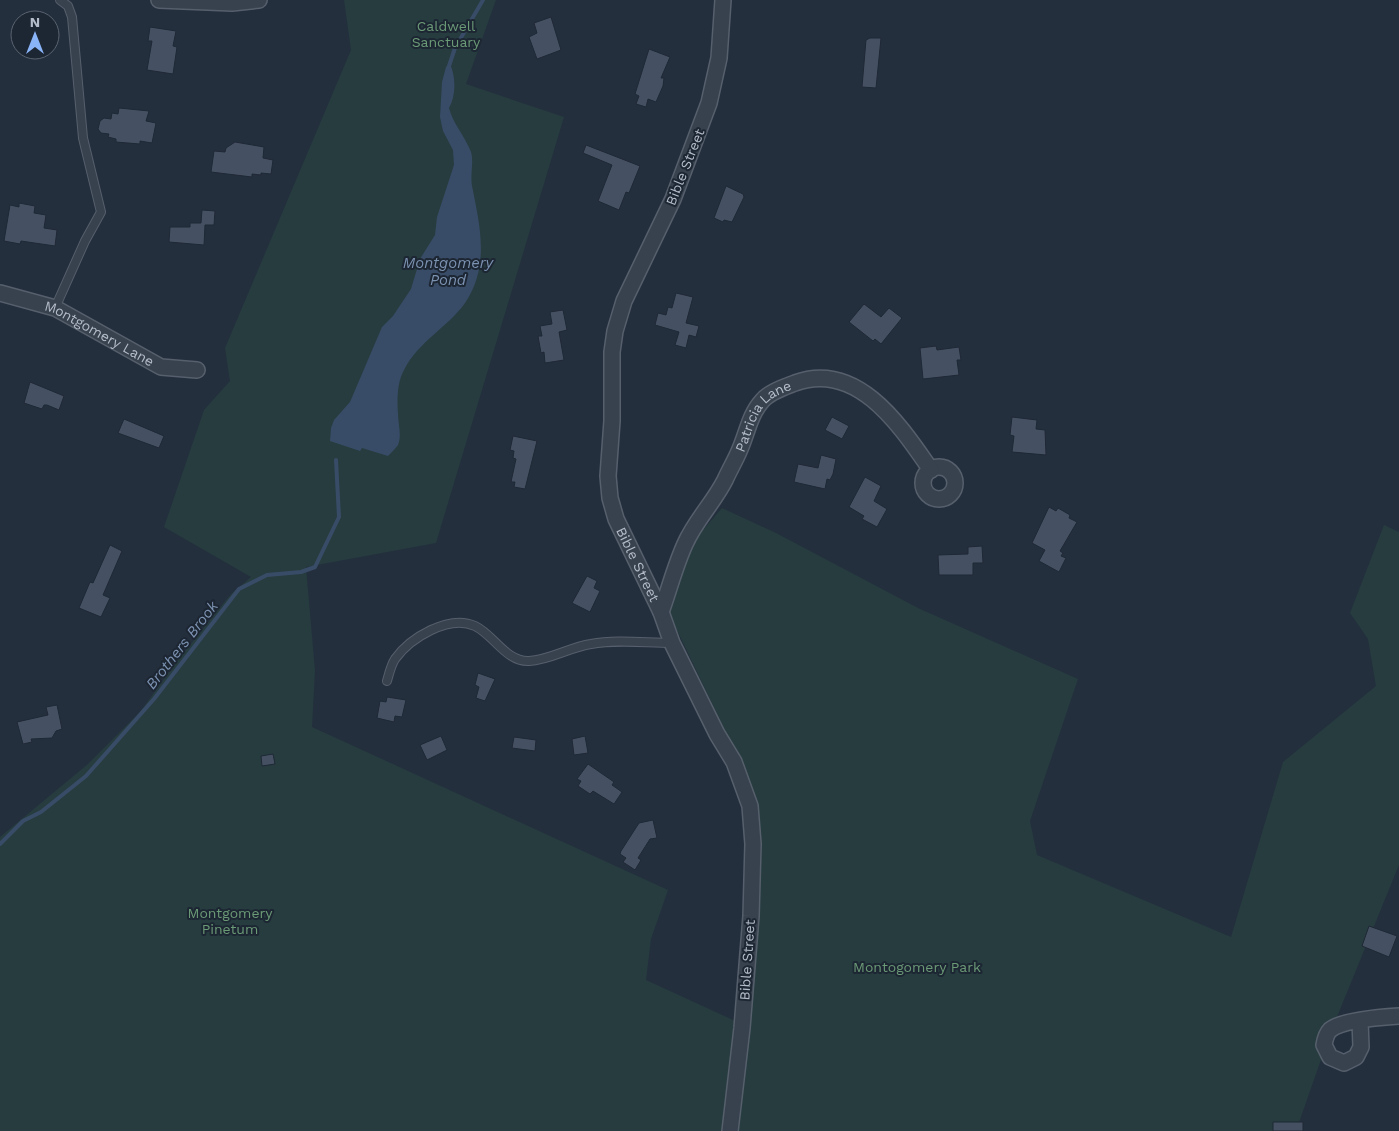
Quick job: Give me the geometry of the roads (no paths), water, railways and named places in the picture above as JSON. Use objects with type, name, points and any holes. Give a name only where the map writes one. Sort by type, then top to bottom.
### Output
[{"type":"street","points":[[159,0],[232,3],[260,0]]},
{"type":"street","name":"Bible Street","points":[[724,0],[719,58],[709,103],[673,199],[624,301],[613,342],[612,421],[608,476],[610,498],[616,519],[661,612],[672,643],[717,734],[734,762],[746,793],[753,824],[747,968],[730,1131]]},
{"type":"street","name":"Montgomery Lane","points":[[0,293],[55,308],[161,367],[197,370]]},
{"type":"street","name":"Patricia Lane","points":[[661,612],[685,544],[719,492],[740,450],[752,416],[763,399],[782,388],[807,379],[831,380],[860,390],[878,402],[890,415],[931,470]]},
{"type":"street","points":[[1360,1021],[1399,1016]]},
{"type":"lane","points":[[55,308],[85,241],[101,212],[83,138],[72,17],[68,6],[60,0]]},
{"type":"lane","points":[[387,681],[394,661],[407,646],[447,625],[460,623],[475,626],[512,656],[526,661],[542,659],[571,648],[593,643],[672,643]]},
{"type":"water","name":"Montgomery Pond","points":[[450,64],[454,86],[453,98],[449,108],[472,156],[472,182],[481,246],[478,275],[465,303],[417,351],[402,375],[398,398],[400,433],[398,445],[388,456],[362,448],[360,451],[330,441],[331,428],[334,420],[350,402],[382,327],[393,316],[411,289],[420,259],[435,235],[437,217],[454,165],[453,150],[443,131],[440,117],[442,82],[446,67]]},
{"type":"waterway","name":"Brothers Brook","points":[[448,69],[455,48],[483,0]]},
{"type":"waterway","name":"Brothers Brook","points":[[0,844],[23,821],[41,812],[86,776],[154,699],[239,589],[267,575],[301,572],[315,567],[339,517],[336,460]]},
{"type":"park label","name":"Caldwell Sanctuary","points":[[446,34]]},
{"type":"park label","name":"Montgomery Pinetum","points":[[230,922]]},
{"type":"park label","name":"Montogomery Park","points":[[917,967]]}]
